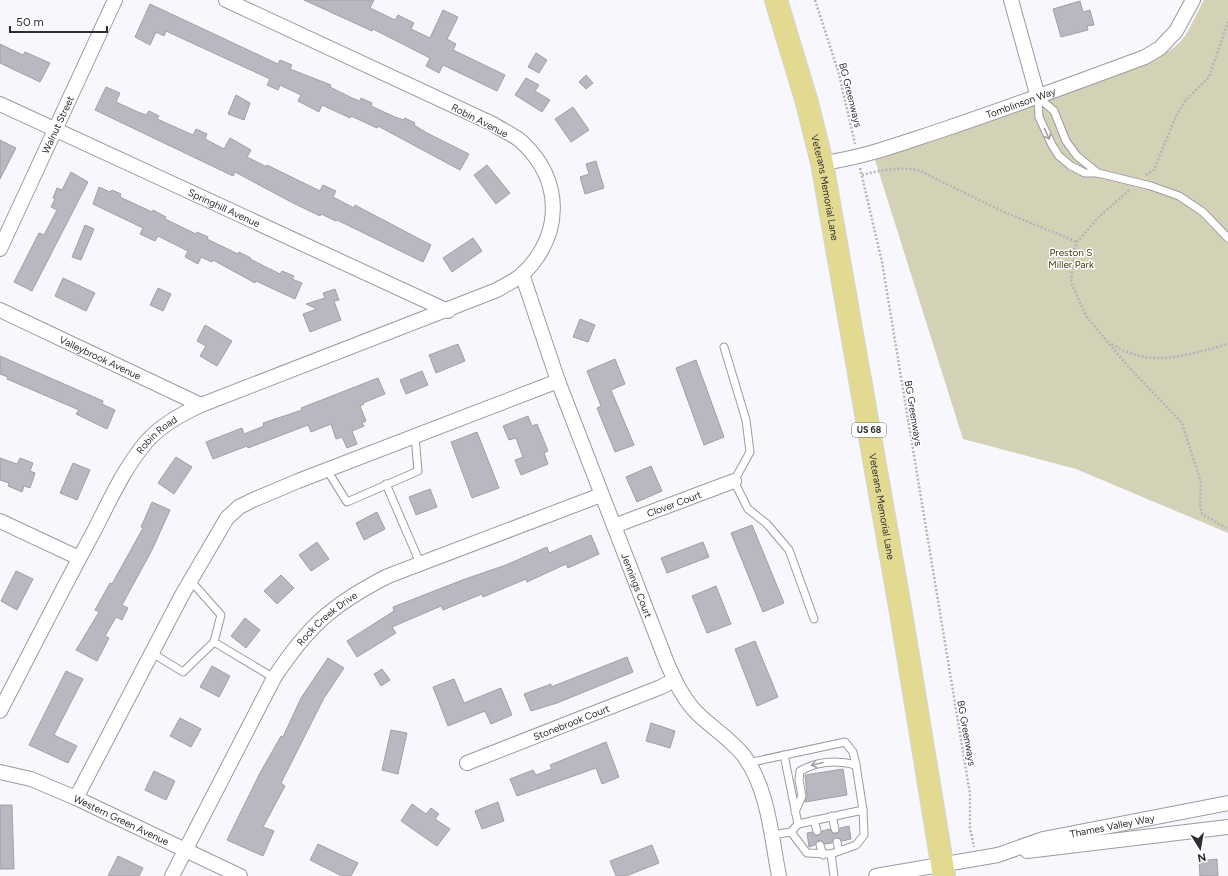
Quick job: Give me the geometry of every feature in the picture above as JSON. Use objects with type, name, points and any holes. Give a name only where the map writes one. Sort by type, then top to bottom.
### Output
[{"type":"main road","name":"Veterans Memorial Lane","points":[[776,0],[806,99],[822,163],[900,605],[943,870]]},
{"type":"street","name":"Walnut Street","points":[[0,249],[115,0]]},
{"type":"street","name":"Robin Avenue","points":[[226,0],[493,124],[521,141],[540,161],[551,188],[553,216],[545,245],[522,274],[497,290],[448,311]]},
{"type":"street","points":[[1011,0],[1038,97]]},
{"type":"street","name":"Tomblinson Way","points":[[822,163],[842,161],[858,157],[1038,97],[1145,57],[1160,48],[1176,31],[1194,0]]},
{"type":"street","name":"Springhill Avenue","points":[[0,104],[448,311]]},
{"type":"street","name":"Jennings Court","points":[[522,274],[558,381],[674,680],[687,702],[696,712],[732,742],[748,763],[760,785],[779,876]]},
{"type":"street","name":"Valleybrook Avenue","points":[[0,310],[201,405]]},
{"type":"street","name":"Robin Road","points":[[0,711],[128,467],[148,440],[168,423],[201,405],[448,311]]},
{"type":"street","points":[[76,798],[190,580],[227,518],[239,508],[268,493],[558,381]]},
{"type":"street","name":"Clover Court","points":[[614,526],[734,481]]},
{"type":"street","name":"Rock Creek Drive","points":[[172,876],[274,678],[293,649],[329,611],[358,592],[420,563],[601,495]]},
{"type":"street","points":[[0,521],[79,558]]},
{"type":"street","name":"Stonebrook Court","points":[[467,763],[661,687],[674,680]]},
{"type":"street","name":"Western Green Avenue","points":[[0,772],[31,779],[76,798],[240,876]]},
{"type":"street","name":"Thames Valley Way","points":[[876,876],[943,870],[998,855],[1043,839],[1228,803]]},
{"type":"street","name":"Thames Valley Way","points":[[998,855],[1228,827]]},
{"type":"lane","points":[[1038,97],[1054,111],[1066,141],[1077,156],[1098,173]]},
{"type":"lane","points":[[1038,97],[1038,117],[1059,156],[1071,166],[1085,173],[1098,173],[1165,190],[1192,203],[1203,212],[1228,238]]},
{"type":"lane","points":[[724,347],[746,420],[750,452],[734,481],[748,509],[767,524],[789,550],[814,619]]},
{"type":"lane","points":[[327,470],[347,502],[418,471],[415,436]]},
{"type":"lane","points":[[386,484],[420,563]]},
{"type":"lane","points":[[152,653],[183,672],[214,642],[221,615],[190,580]]},
{"type":"lane","points":[[214,642],[274,678]]},
{"type":"lane","points":[[748,763],[845,742],[853,752],[863,810],[864,835],[856,845],[831,854],[823,855],[807,853],[791,832]]},
{"type":"lane","points":[[784,755],[798,824]]},
{"type":"lane","points":[[795,812],[802,796],[799,780],[800,771],[823,763],[843,762],[856,765]]},
{"type":"lane","points":[[771,835],[791,832],[798,824],[863,810]]},
{"type":"lane","points":[[832,816],[835,828]]},
{"type":"lane","points":[[814,820],[817,832]]},
{"type":"lane","points":[[837,842],[839,851]]},
{"type":"lane","points":[[820,844],[823,855]]},
{"type":"lane","points":[[831,854],[834,876]]},
{"type":"path","name":"BG Greenways","points":[[815,0],[839,74],[882,262],[970,794],[970,828],[972,834]]},
{"type":"path","points":[[1228,22],[1209,77],[1185,101],[1176,116],[1154,170],[1098,218],[1077,242],[1074,250],[1072,282],[1086,316],[1130,369],[1172,410],[1182,423],[1201,482],[1200,508],[1202,514],[1228,529]]},
{"type":"path","points":[[862,175],[908,168],[918,170],[1004,212],[1077,242]]},
{"type":"path","points":[[1109,342],[1125,352],[1142,358],[1159,359],[1177,357],[1228,344]]},
{"type":"green space","name":"Preston S Miller Park","points":[[1204,0],[1228,0],[1228,533],[1076,469],[963,439],[875,160],[1152,62],[1172,49],[1181,41]]},
{"type":"building","points":[[304,0],[374,0],[370,8],[395,20],[398,15],[414,23],[411,29],[430,38],[443,10],[458,17],[447,39],[456,44],[453,50],[505,75],[497,91],[443,65],[439,73],[426,66],[430,58],[373,29],[372,31]]},
{"type":"building","points":[[1080,1],[1083,12],[1090,10],[1094,25],[1087,26],[1088,30],[1061,37],[1053,9]]},
{"type":"building","points":[[150,4],[278,64],[280,60],[292,65],[290,69],[331,85],[330,87],[352,98],[360,101],[361,98],[372,103],[371,106],[395,117],[404,120],[405,118],[415,123],[414,125],[427,133],[469,154],[460,170],[378,126],[377,128],[351,116],[350,118],[322,105],[319,112],[298,101],[301,95],[280,85],[278,90],[267,85],[270,79],[166,31],[164,36],[156,32],[150,45],[135,37]]},
{"type":"building","points":[[0,44],[23,55],[25,52],[50,63],[40,82],[0,63]]},
{"type":"building","points":[[536,53],[547,60],[539,73],[528,67]]},
{"type":"building","points":[[586,75],[593,83],[586,89],[579,82]]},
{"type":"building","points":[[526,78],[539,85],[535,91],[550,100],[542,112],[515,95]]},
{"type":"building","points":[[106,87],[120,93],[116,102],[138,112],[146,115],[149,111],[159,116],[157,119],[193,135],[196,129],[207,134],[205,139],[224,149],[230,138],[251,150],[247,157],[267,167],[267,165],[320,191],[323,185],[336,191],[333,197],[354,208],[355,205],[431,245],[423,262],[337,220],[336,221],[321,214],[320,216],[235,172],[233,176],[95,110]]},
{"type":"building","points":[[236,95],[250,103],[244,120],[228,114]]},
{"type":"building","points":[[573,107],[589,130],[571,142],[555,119]]},
{"type":"building","points":[[0,140],[16,148],[0,179]]},
{"type":"building","points":[[596,161],[604,188],[585,194],[580,177],[589,174],[586,164]]},
{"type":"building","points":[[487,165],[510,193],[496,204],[474,175]]},
{"type":"building","points":[[71,172],[88,182],[32,291],[14,282],[39,233],[44,235],[57,210],[51,207],[55,199],[53,198],[57,188],[62,190]]},
{"type":"building","points":[[99,187],[110,192],[112,190],[121,194],[120,197],[152,212],[153,210],[166,217],[165,219],[196,234],[197,232],[208,237],[207,239],[238,254],[239,252],[280,274],[282,271],[294,276],[292,279],[302,283],[295,299],[256,281],[255,283],[213,260],[212,262],[201,257],[198,264],[185,257],[188,251],[158,236],[155,241],[140,234],[143,228],[93,204]]},
{"type":"building","points":[[85,225],[94,229],[81,260],[72,257]]},
{"type":"building","points":[[473,238],[482,251],[452,272],[443,258]]},
{"type":"building","points":[[63,278],[95,293],[86,311],[55,296]]},
{"type":"building","points":[[158,288],[171,294],[163,311],[150,305]]},
{"type":"building","points":[[335,289],[339,300],[334,301],[341,320],[310,332],[303,314],[317,309],[306,304],[325,298],[323,293]]},
{"type":"building","points":[[580,319],[595,325],[588,342],[573,337]]},
{"type":"building","points":[[205,325],[232,341],[217,366],[200,356],[206,346],[197,341]]},
{"type":"building","points":[[458,344],[465,361],[436,373],[429,355]]},
{"type":"building","points":[[0,356],[103,401],[102,404],[115,410],[107,429],[76,414],[79,410],[7,379],[8,377],[0,374]]},
{"type":"building","points":[[615,359],[625,384],[611,390],[634,445],[615,452],[597,408],[601,406],[587,371]]},
{"type":"building","points":[[696,360],[724,437],[704,445],[676,368]]},
{"type":"building","points":[[422,371],[428,385],[406,394],[400,380]]},
{"type":"building","points":[[378,378],[385,394],[363,403],[364,404],[360,406],[366,421],[362,423],[364,426],[352,431],[357,444],[347,448],[342,437],[336,439],[331,424],[311,432],[308,425],[248,448],[247,446],[213,459],[206,442],[242,428],[244,434],[264,426],[263,423],[302,410],[301,408]]},
{"type":"building","points":[[528,416],[532,426],[537,424],[548,451],[544,453],[548,464],[521,475],[515,460],[523,457],[516,438],[509,440],[503,426]]},
{"type":"building","points":[[477,432],[499,488],[472,498],[451,442]]},
{"type":"building","points":[[176,457],[192,467],[174,494],[158,483]]},
{"type":"building","points":[[0,458],[17,464],[20,458],[33,463],[30,471],[35,473],[30,488],[24,486],[22,492],[8,486],[9,483],[0,480]]},
{"type":"building","points":[[73,463],[90,470],[77,500],[60,493]]},
{"type":"building","points":[[651,466],[662,491],[637,502],[626,477]]},
{"type":"building","points":[[430,489],[437,507],[416,515],[409,497]]},
{"type":"building","points":[[152,502],[170,510],[152,550],[122,605],[128,608],[122,620],[116,617],[105,636],[109,638],[97,661],[76,650],[99,612],[95,610],[110,583],[112,584],[143,528],[141,527]]},
{"type":"building","points":[[377,512],[385,529],[364,540],[356,523]]},
{"type":"building","points":[[752,525],[784,603],[763,612],[731,533]]},
{"type":"building","points":[[591,535],[599,554],[568,568],[566,564],[527,582],[526,579],[483,597],[482,594],[443,610],[441,606],[392,627],[396,633],[357,657],[347,641],[394,611],[393,607],[506,565],[547,547],[549,553]]},
{"type":"building","points":[[317,542],[329,559],[311,571],[299,555]]},
{"type":"building","points":[[703,542],[709,557],[667,573],[661,558]]},
{"type":"building","points":[[16,571],[33,579],[17,610],[1,601]]},
{"type":"building","points":[[281,575],[294,588],[277,604],[264,591]]},
{"type":"building","points":[[716,586],[731,624],[707,633],[692,596]]},
{"type":"building","points":[[245,618],[260,630],[246,648],[231,636]]},
{"type":"building","points":[[755,641],[778,697],[757,706],[735,649]]},
{"type":"building","points":[[627,657],[633,672],[557,703],[531,711],[524,694],[551,684],[551,687]]},
{"type":"building","points":[[328,658],[344,668],[324,698],[281,783],[285,786],[263,827],[274,831],[263,856],[227,840],[260,773],[281,736],[283,737],[301,698]]},
{"type":"building","points":[[212,666],[230,676],[219,697],[200,687]]},
{"type":"building","points":[[382,669],[390,680],[381,686],[374,674]]},
{"type":"building","points":[[66,671],[83,679],[54,735],[77,746],[68,763],[29,745]]},
{"type":"building","points":[[454,679],[464,703],[501,688],[512,715],[491,724],[485,711],[448,726],[433,687]]},
{"type":"building","points":[[180,718],[201,729],[191,747],[170,736]]},
{"type":"building","points":[[651,723],[675,731],[670,748],[646,741]]},
{"type":"building","points":[[391,730],[407,733],[398,774],[382,770]]},
{"type":"building","points":[[606,742],[619,777],[602,784],[596,768],[517,796],[510,779],[533,770],[536,775],[552,769],[550,765]]},
{"type":"building","points":[[843,769],[847,795],[805,802],[807,796],[805,775]]},
{"type":"building","points":[[154,771],[175,781],[166,800],[145,790]]},
{"type":"building","points":[[498,802],[504,821],[482,829],[475,811]]},
{"type":"building","points":[[412,804],[426,814],[431,808],[439,814],[435,819],[450,829],[437,846],[401,821]]},
{"type":"building","points":[[0,805],[12,805],[14,869],[0,869]]},
{"type":"building","points":[[849,826],[851,839],[842,841],[836,837],[833,839],[832,843],[825,844],[819,840],[815,845],[809,847],[807,833],[812,832],[818,836],[822,831],[830,829],[832,833],[836,834],[839,832],[840,828]]},
{"type":"building","points":[[318,844],[358,863],[351,876],[342,876],[310,860]]},
{"type":"building","points":[[652,845],[659,863],[626,876],[616,876],[610,861]]},
{"type":"building","points":[[118,856],[143,868],[139,876],[108,876]]},
{"type":"building","points":[[1217,859],[1218,876],[1200,876],[1199,861]]}]
